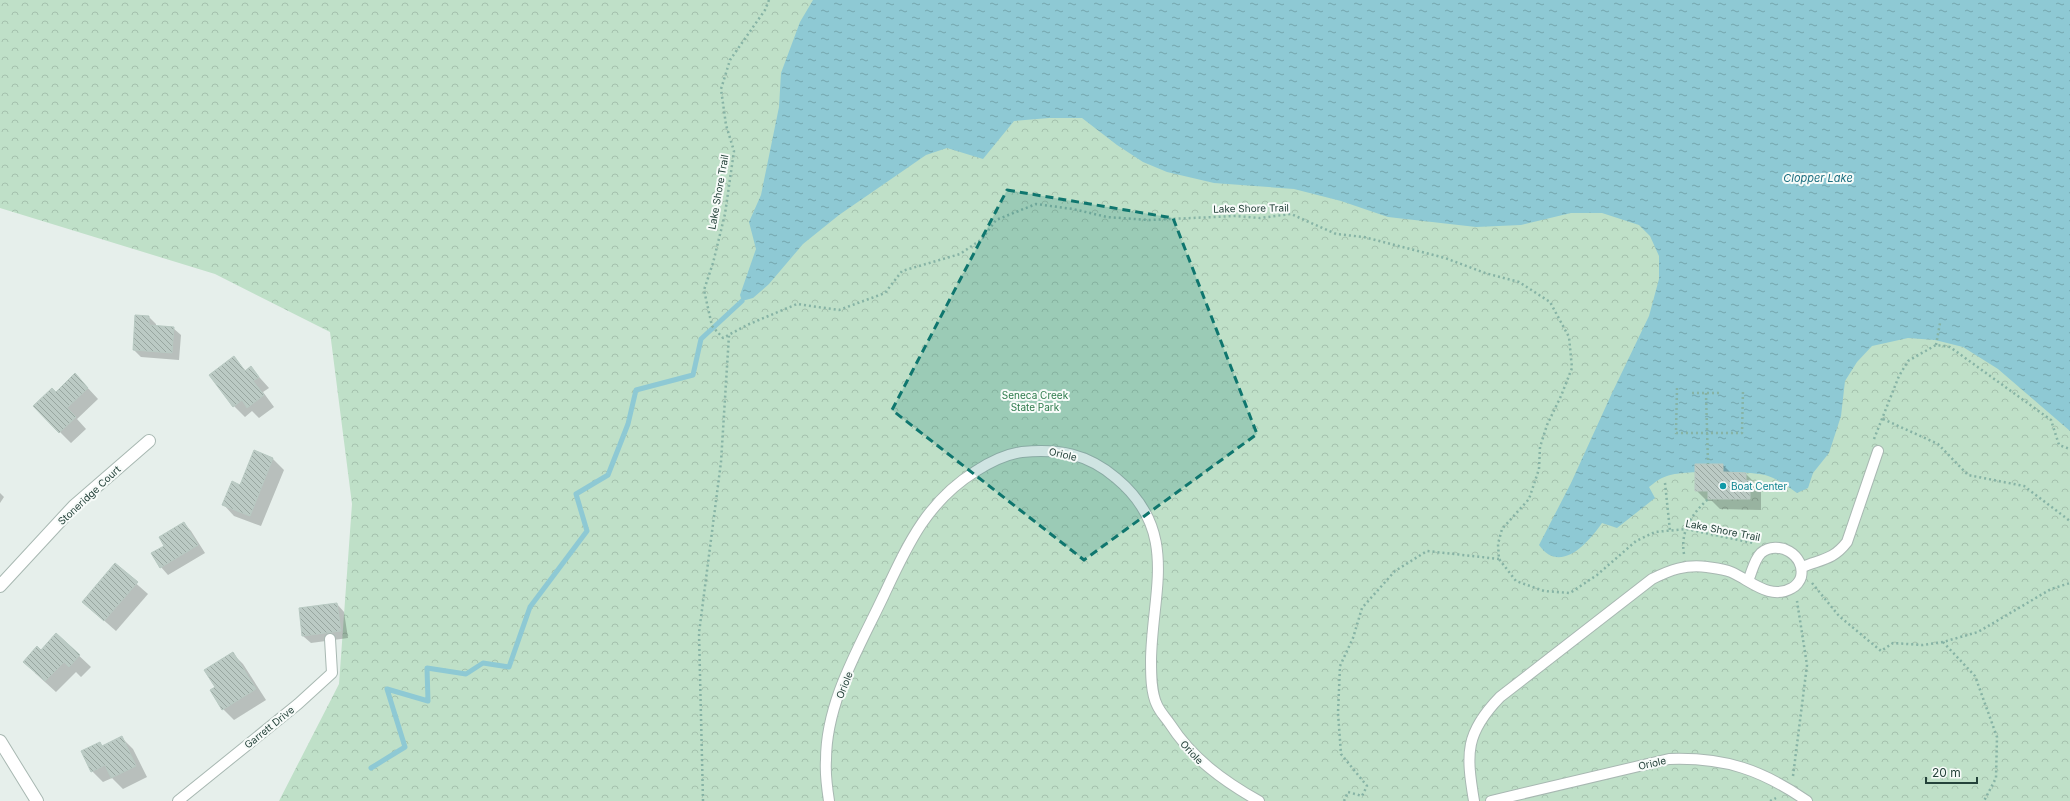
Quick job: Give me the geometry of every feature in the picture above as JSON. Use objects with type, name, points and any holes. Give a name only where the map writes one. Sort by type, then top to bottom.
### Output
[{"type":"street","name":"Stoneridge Court","points":[[0,586],[74,506],[149,441]]},
{"type":"street","points":[[0,741],[37,801]]},
{"type":"lane","name":"Oriole","points":[[829,801],[826,759],[829,731],[840,690],[904,552],[921,522],[942,497],[962,480],[990,462],[1015,453],[1047,450],[1074,455],[1104,467],[1126,486],[1145,511],[1156,536],[1159,565],[1150,674],[1156,704],[1180,740],[1205,766],[1239,790],[1259,801]]},
{"type":"lane","points":[[1804,566],[1831,558],[1840,552],[1847,542],[1878,451]]},
{"type":"lane","points":[[1748,581],[1755,562],[1760,554],[1769,548],[1780,547],[1790,552],[1798,558],[1804,566]]},
{"type":"lane","points":[[1474,801],[1469,770],[1469,749],[1475,731],[1486,712],[1500,697],[1652,579],[1673,569],[1706,566],[1729,571],[1766,591],[1778,593],[1795,586],[1801,578],[1804,566]]},
{"type":"lane","name":"Garrett Drive","points":[[178,801],[298,704],[332,673],[330,639]]},
{"type":"lane","name":"Oriole","points":[[1491,801],[1669,759],[1697,758],[1719,761],[1752,770],[1781,783],[1807,801]]},
{"type":"path","name":"Lake Shore Trail","points":[[769,0],[766,10],[730,60],[721,89],[726,125],[734,151],[727,188],[725,214],[713,262],[704,290],[712,326],[723,338],[797,304],[839,310],[886,294],[902,271],[960,254],[982,239],[996,220],[1036,204],[1073,209],[1107,217],[1148,220],[1236,216],[1260,218],[1291,214],[1336,234],[1364,237],[1445,258],[1485,273],[1519,282],[1550,302],[1569,337],[1572,368],[1547,425],[1540,447],[1539,469],[1528,499],[1502,529],[1498,544],[1499,559],[1516,581],[1544,591],[1570,593],[1597,575],[1636,541],[1656,532],[1686,529],[1757,544]]},
{"type":"path","points":[[1936,345],[1940,323]]},
{"type":"path","points":[[703,801],[699,633],[721,462],[729,335]]},
{"type":"path","points":[[1878,451],[1871,446],[1883,420],[1899,376],[1908,361],[1936,345],[1950,347],[2051,420],[2059,445],[2070,449]]},
{"type":"path","points":[[1676,388],[1676,433],[1742,433],[1743,389]]},
{"type":"path","points":[[1692,393],[1722,394]]},
{"type":"path","points":[[1706,393],[1708,464]]},
{"type":"path","points":[[1883,420],[1938,444],[1968,475],[2024,486],[2070,522]]},
{"type":"path","points":[[1665,483],[1670,531]]},
{"type":"path","points":[[1682,542],[1686,529],[1695,511],[1708,499]]},
{"type":"path","points":[[1344,801],[1348,792],[1362,796],[1367,786],[1341,754],[1338,713],[1340,666],[1353,638],[1362,608],[1395,571],[1427,551],[1499,559]]},
{"type":"path","points":[[1804,566],[1811,582],[1839,616],[1881,651],[1892,643],[1923,645],[1943,642],[1978,632],[2051,589],[2070,582]]},
{"type":"path","points":[[1770,801],[1791,790],[1807,665],[1795,586]]},
{"type":"path","points":[[1943,642],[1976,676],[1997,737],[1996,778],[1984,801]]},
{"type":"highlighted area","points":[[1007,190],[1173,218],[1257,434],[1084,560],[892,410]]},
{"type":"green space","name":"Seneca Creek State Park","points":[[0,0],[2070,0],[2070,801],[279,801],[339,684],[352,504],[330,332],[215,274],[0,208]]},
{"type":"water","name":"Clopper Lake","points":[[813,0],[2070,0],[2070,431],[1998,369],[1963,347],[1935,340],[1908,338],[1872,346],[1857,362],[1845,381],[1841,416],[1829,453],[1813,473],[1808,488],[1797,493],[1769,476],[1757,474],[1700,472],[1667,476],[1649,487],[1655,498],[1617,528],[1602,523],[1589,539],[1573,553],[1556,557],[1547,553],[1539,545],[1571,483],[1649,316],[1659,279],[1659,256],[1650,236],[1639,225],[1602,213],[1571,213],[1521,225],[1476,227],[1388,217],[1341,201],[1294,189],[1214,183],[1167,172],[1143,162],[1117,145],[1082,118],[1049,118],[1014,121],[983,159],[947,148],[926,155],[839,215],[803,244],[769,284],[753,298],[742,301],[740,295],[756,249],[749,222],[761,195],[779,107],[781,73],[800,22]]},
{"type":"building","points":[[135,315],[149,316],[149,325],[174,327],[172,353],[133,350]]},
{"type":"building","points":[[234,356],[245,371],[251,366],[259,377],[253,381],[264,395],[247,408],[242,400],[233,407],[209,375]]},
{"type":"building","points":[[75,373],[88,388],[67,408],[76,417],[59,433],[33,406],[52,388],[56,392]]},
{"type":"building","points":[[254,450],[273,458],[250,516],[222,505],[232,481],[240,485]]},
{"type":"building","name":"Boat Center","points":[[1695,464],[1723,464],[1723,472],[1746,473],[1746,481],[1750,480],[1750,499],[1708,499],[1708,491],[1695,491]]},
{"type":"building","points":[[184,522],[198,545],[160,568],[151,553],[164,546],[159,537]]},
{"type":"building","points":[[115,563],[138,582],[104,621],[82,602]]},
{"type":"building","points":[[337,603],[341,631],[302,636],[299,608]]},
{"type":"building","points":[[56,633],[80,655],[69,667],[64,662],[45,681],[23,662],[37,646],[41,650]]},
{"type":"building","points":[[233,652],[256,689],[222,710],[210,690],[215,687],[204,670]]},
{"type":"building","points":[[122,736],[136,766],[111,778],[105,765],[91,772],[81,751],[100,742],[102,746]]},
{"type":"waterway","points":[[371,768],[405,747],[387,689],[428,701],[427,668],[466,674],[483,663],[509,667],[530,607],[587,531],[576,494],[608,475],[628,424],[636,390],[693,375],[701,339],[742,301]]},
{"type":"place","name":"Boat Center","points":[[1723,486]]}]
